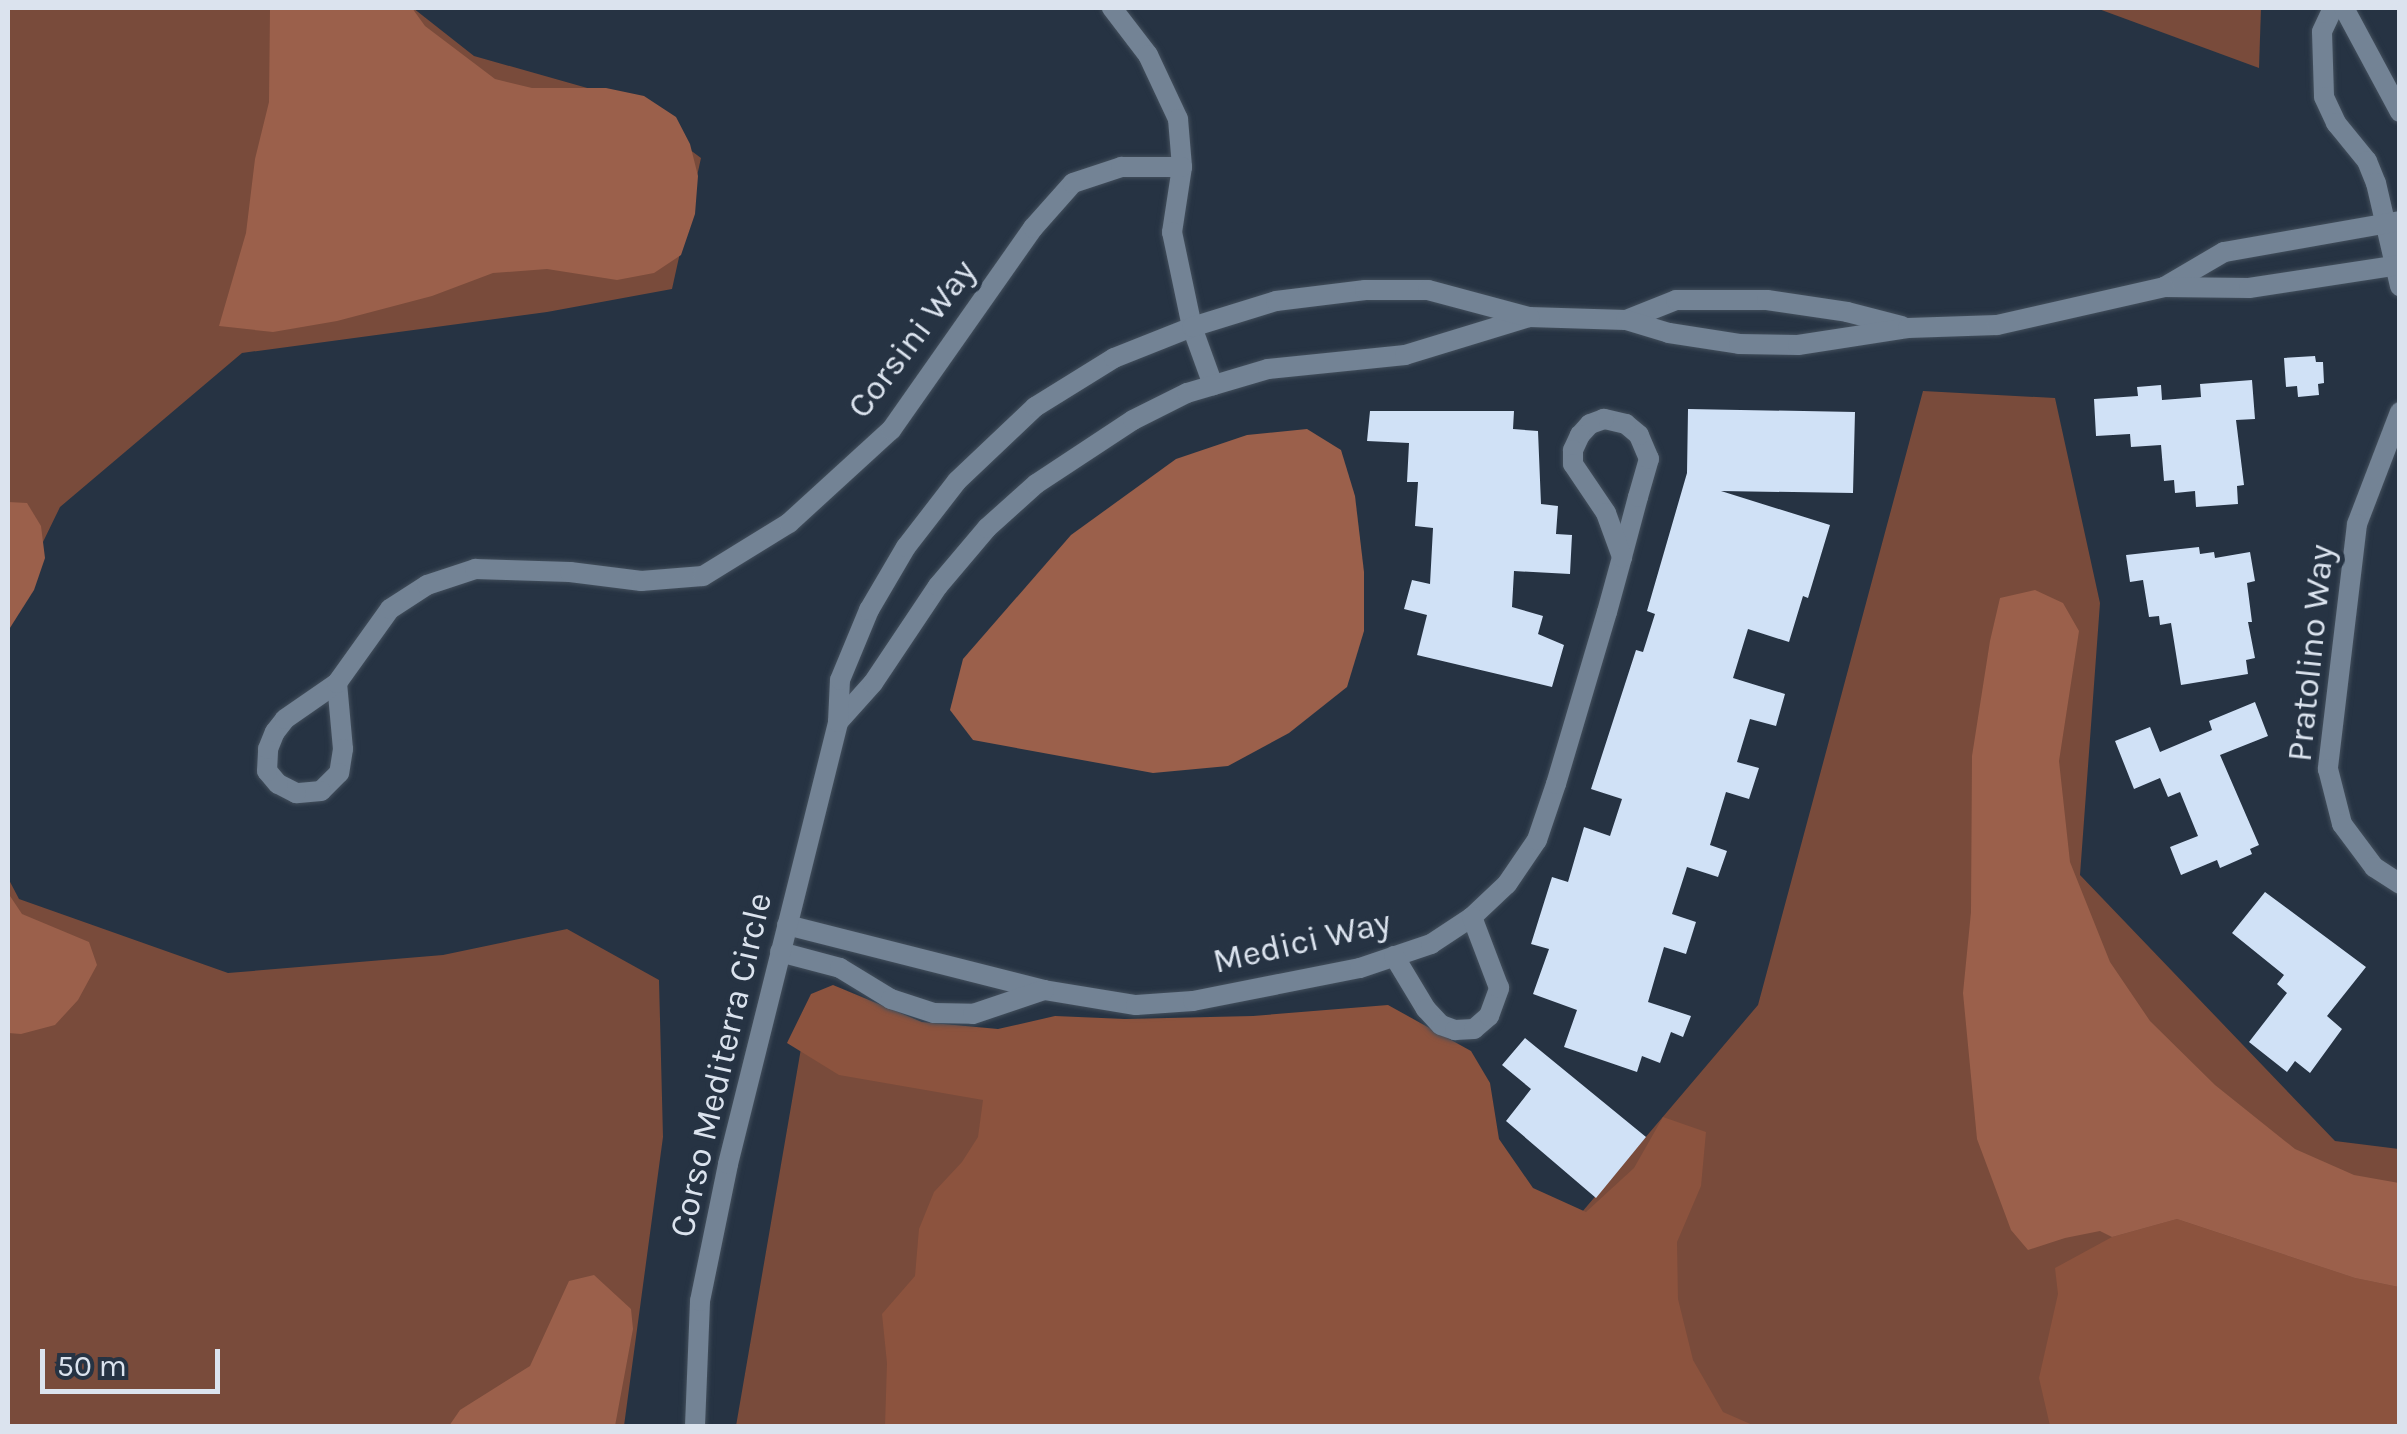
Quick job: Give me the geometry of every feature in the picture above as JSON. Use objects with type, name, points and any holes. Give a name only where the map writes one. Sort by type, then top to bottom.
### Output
[{"type":"street","points":[[1112,8],[1148,56],[1178,118],[1182,166],[1172,232],[1192,327],[1213,385]]},
{"type":"street","points":[[2333,8],[2322,32],[2324,97],[2336,123],[2367,162],[2393,222],[2398,272]]},
{"type":"street","points":[[2344,8],[2400,112]]},
{"type":"street","name":"Corsini Way","points":[[337,683],[343,750],[338,773],[321,791],[296,793],[278,784],[267,771],[268,748],[285,719],[337,683],[390,610],[427,584],[475,569],[570,572],[641,581],[702,576],[789,524],[890,430],[1032,228],[1073,182],[1121,166],[1182,166]]},
{"type":"street","name":"Corso Mediterra Circle","points":[[2164,286],[2224,252],[2393,222]]},
{"type":"street","name":"Corso Mediterra Circle","points":[[695,1426],[700,1301],[786,924],[838,722],[840,680],[869,610],[906,547],[958,481],[1036,408],[1114,358],[1192,327],[1276,300],[1365,290],[1428,290],[1529,317],[1626,320],[1669,334],[1739,344],[1798,345],[1908,328],[1998,325],[2164,286],[2249,288],[2398,272]]},
{"type":"street","name":"Corso Mediterra Circle","points":[[1626,320],[1676,300],[1767,300],[1847,312],[1908,328]]},
{"type":"street","name":"Corso Mediterra Circle","points":[[838,722],[873,683],[938,586],[999,517],[1036,484],[1133,420],[1213,385],[1268,369],[1405,354],[1529,317]]},
{"type":"street","name":"Pratolino Way","points":[[2400,412],[2357,524],[2328,770],[2342,824],[2374,867],[2400,884]]},
{"type":"street","name":"Medici Way","points":[[786,924],[1044,990],[1136,1005],[1193,1001],[1360,968],[1431,944],[1472,918],[1506,884],[1536,840],[1622,557],[1649,459],[1639,435],[1626,424],[1604,419],[1590,424],[1580,434],[1573,450],[1573,464],[1606,512],[1622,557]]},
{"type":"street","points":[[1394,956],[1426,1009],[1441,1025],[1455,1030],[1474,1029],[1489,1016],[1499,988],[1472,918]]},
{"type":"street","name":"Medici Way","points":[[780,952],[840,968],[891,999],[934,1013],[973,1014],[1044,990]]},
{"type":"shaded area","points":[[8,8],[413,8],[474,56],[619,97],[701,158],[672,289],[547,312],[242,353],[60,507],[8,614]]},
{"type":"shaded area","points":[[270,8],[412,8],[425,26],[495,79],[532,88],[606,88],[644,96],[676,117],[690,144],[698,176],[695,214],[681,255],[654,273],[617,280],[547,269],[493,273],[432,296],[337,321],[273,332],[219,326],[246,233],[255,159],[269,102]]},
{"type":"shaded area","points":[[2096,8],[2261,8],[2259,68]]},
{"type":"shaded area","points":[[1923,391],[2055,398],[2100,603],[2080,875],[2335,1141],[2399,1149],[2399,1426],[736,1426],[804,1031],[1531,1272],[1758,1005]]},
{"type":"shaded area","points":[[1307,429],[1341,450],[1355,496],[1364,572],[1364,631],[1347,687],[1289,733],[1228,766],[1153,773],[973,740],[950,710],[963,659],[1071,535],[1176,459],[1247,435]]},
{"type":"shaded area","points":[[8,502],[27,503],[41,526],[45,558],[34,590],[8,631]]},
{"type":"shaded area","points":[[2035,590],[2063,603],[2079,631],[2059,761],[2070,862],[2110,962],[2150,1021],[2215,1085],[2295,1149],[2354,1175],[2399,1183],[2399,1287],[2355,1278],[2177,1219],[2112,1237],[2100,1231],[2028,1250],[2011,1230],[1977,1139],[1963,993],[1971,912],[1972,756],[1990,641],[2000,598]]},
{"type":"shaded area","points":[[8,878],[19,899],[228,973],[443,955],[567,929],[659,980],[663,1137],[624,1426],[8,1426]]},
{"type":"shaded area","points":[[8,893],[22,914],[89,942],[97,965],[78,1000],[55,1025],[21,1034],[8,1033]]},
{"type":"shaded area","points":[[833,985],[922,1022],[998,1029],[1055,1016],[1253,1016],[1388,1005],[1471,1051],[1490,1083],[1499,1139],[1533,1188],[1586,1212],[1634,1168],[1663,1117],[1706,1132],[1701,1186],[1677,1242],[1678,1299],[1693,1360],[1723,1412],[1755,1426],[885,1426],[887,1363],[882,1314],[915,1276],[919,1229],[934,1192],[962,1162],[978,1137],[983,1100],[839,1075],[787,1043],[811,994]]},
{"type":"shaded area","points":[[2177,1219],[2355,1278],[2399,1287],[2399,1426],[2050,1426],[2039,1378],[2058,1294],[2055,1268],[2112,1237]]},
{"type":"shaded area","points":[[594,1275],[631,1309],[633,1329],[615,1426],[449,1426],[460,1410],[530,1366],[569,1281]]},
{"type":"building","points":[[2315,356],[2316,362],[2323,362],[2324,383],[2318,384],[2319,395],[2298,397],[2297,386],[2286,387],[2284,358]]},
{"type":"building","points":[[2252,380],[2255,419],[2236,420],[2244,485],[2237,486],[2238,504],[2196,507],[2195,491],[2175,493],[2174,480],[2164,481],[2161,445],[2131,447],[2130,434],[2096,436],[2094,399],[2138,396],[2137,387],[2161,385],[2162,400],[2201,397],[2200,384]]},
{"type":"building","points":[[1688,409],[1855,412],[1853,493],[1721,491],[1830,525],[1808,598],[1803,596],[1789,642],[1748,629],[1733,678],[1785,694],[1776,726],[1750,719],[1737,762],[1759,768],[1749,799],[1726,792],[1710,845],[1727,851],[1718,877],[1687,867],[1672,914],[1696,922],[1686,954],[1664,947],[1648,1002],[1691,1016],[1683,1037],[1671,1032],[1660,1063],[1642,1056],[1637,1072],[1564,1047],[1577,1010],[1533,994],[1549,949],[1531,944],[1552,877],[1568,882],[1584,827],[1610,836],[1622,799],[1591,789],[1636,650],[1643,652],[1655,614],[1647,611],[1687,473]]},
{"type":"building","points":[[1370,411],[1514,411],[1513,429],[1538,431],[1541,504],[1558,506],[1556,534],[1572,535],[1570,574],[1514,571],[1512,607],[1543,616],[1538,634],[1564,645],[1552,687],[1417,655],[1427,615],[1404,609],[1412,580],[1430,584],[1433,528],[1415,526],[1418,482],[1407,482],[1409,443],[1367,441]]},
{"type":"building","points":[[2199,547],[2200,554],[2214,552],[2215,558],[2250,552],[2255,581],[2247,583],[2252,622],[2248,622],[2255,658],[2246,660],[2248,674],[2181,685],[2171,623],[2160,625],[2159,616],[2149,617],[2143,580],[2130,582],[2126,555]]},
{"type":"building","points":[[2255,702],[2268,736],[2220,755],[2259,845],[2250,849],[2252,854],[2220,868],[2217,860],[2181,875],[2170,847],[2198,836],[2180,792],[2168,797],[2160,778],[2134,789],[2115,741],[2150,727],[2160,752],[2212,730],[2209,721]]},
{"type":"building","points":[[2265,892],[2366,967],[2327,1016],[2342,1029],[2310,1073],[2295,1061],[2287,1072],[2249,1042],[2287,993],[2277,984],[2284,975],[2232,933]]},
{"type":"building","points":[[1525,1038],[1646,1137],[1596,1198],[1506,1121],[1531,1089],[1502,1065]]}]
